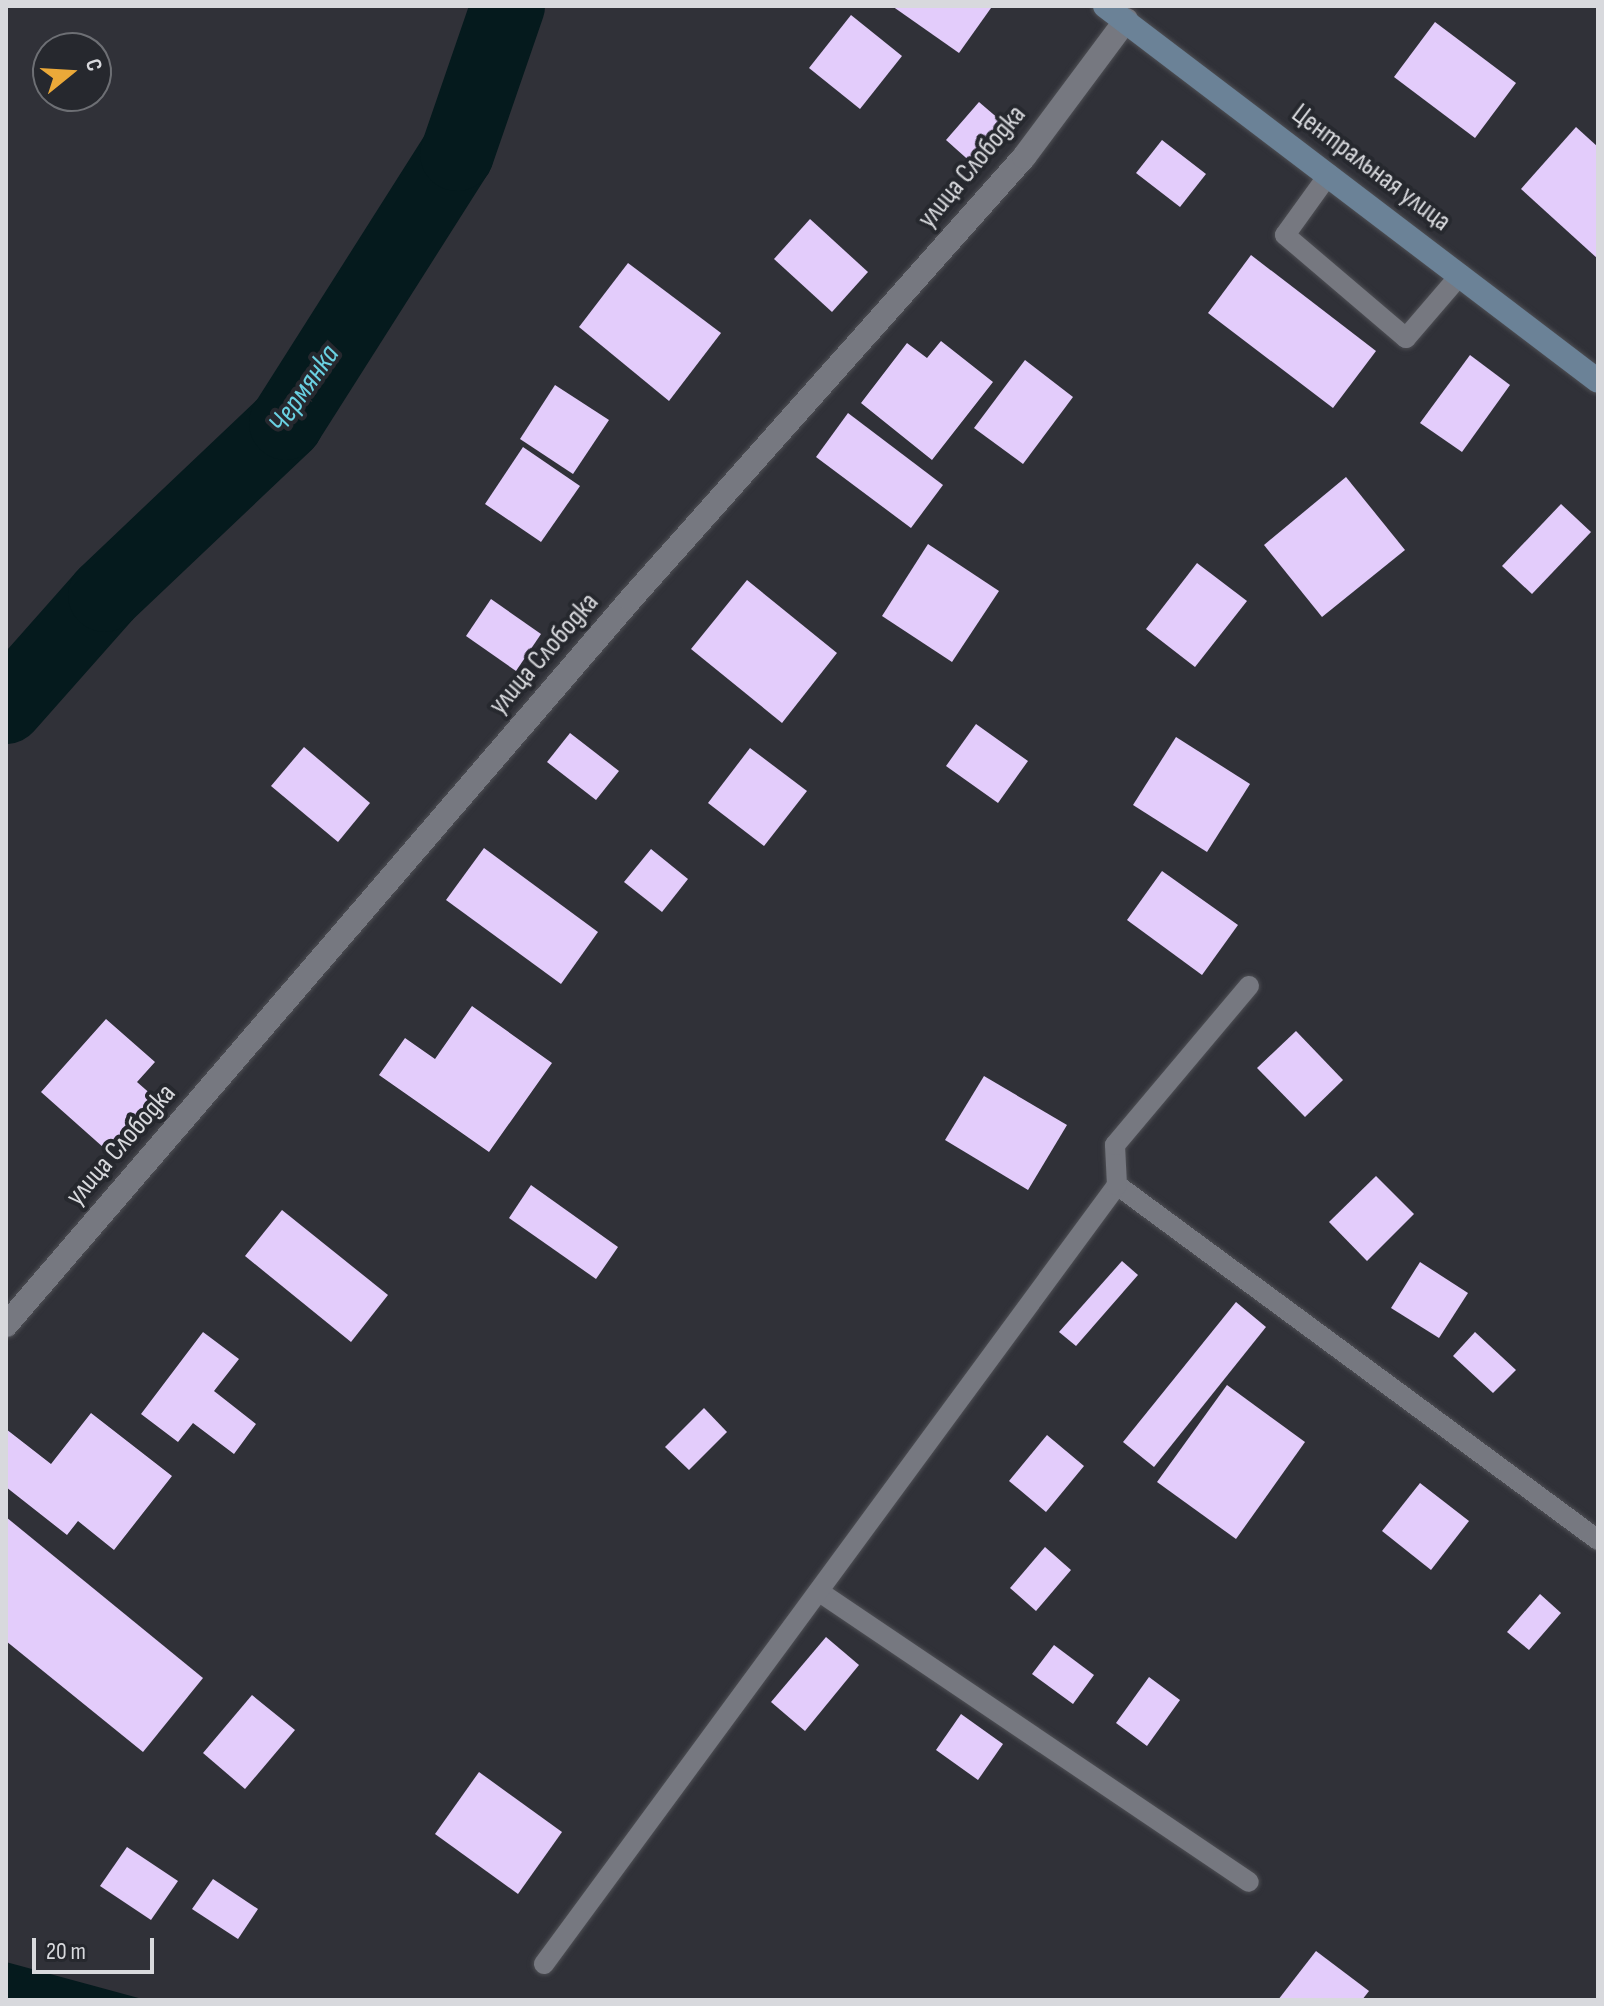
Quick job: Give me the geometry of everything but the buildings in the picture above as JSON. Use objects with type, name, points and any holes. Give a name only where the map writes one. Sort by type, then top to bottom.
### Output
[{"type":"street","name":"Центральная улица","points":[[1105,6],[1598,381]]},
{"type":"street","name":"улица Слободка","points":[[6,1325],[630,600],[1024,157],[1126,20]]},
{"type":"lane","points":[[1329,174],[1285,235],[1406,338],[1461,274]]},
{"type":"lane","points":[[544,1964],[821,1593],[1117,1185],[1115,1145],[1249,986]]},
{"type":"lane","points":[[1117,1185],[1598,1540]]},
{"type":"lane","points":[[821,1593],[1249,1882]]},
{"type":"shaded area","points":[[6,1962],[146,2000],[6,2000]]},
{"type":"waterway","name":"Чермянка","points":[[6,707],[105,595],[286,423],[457,154],[508,6]]}]
